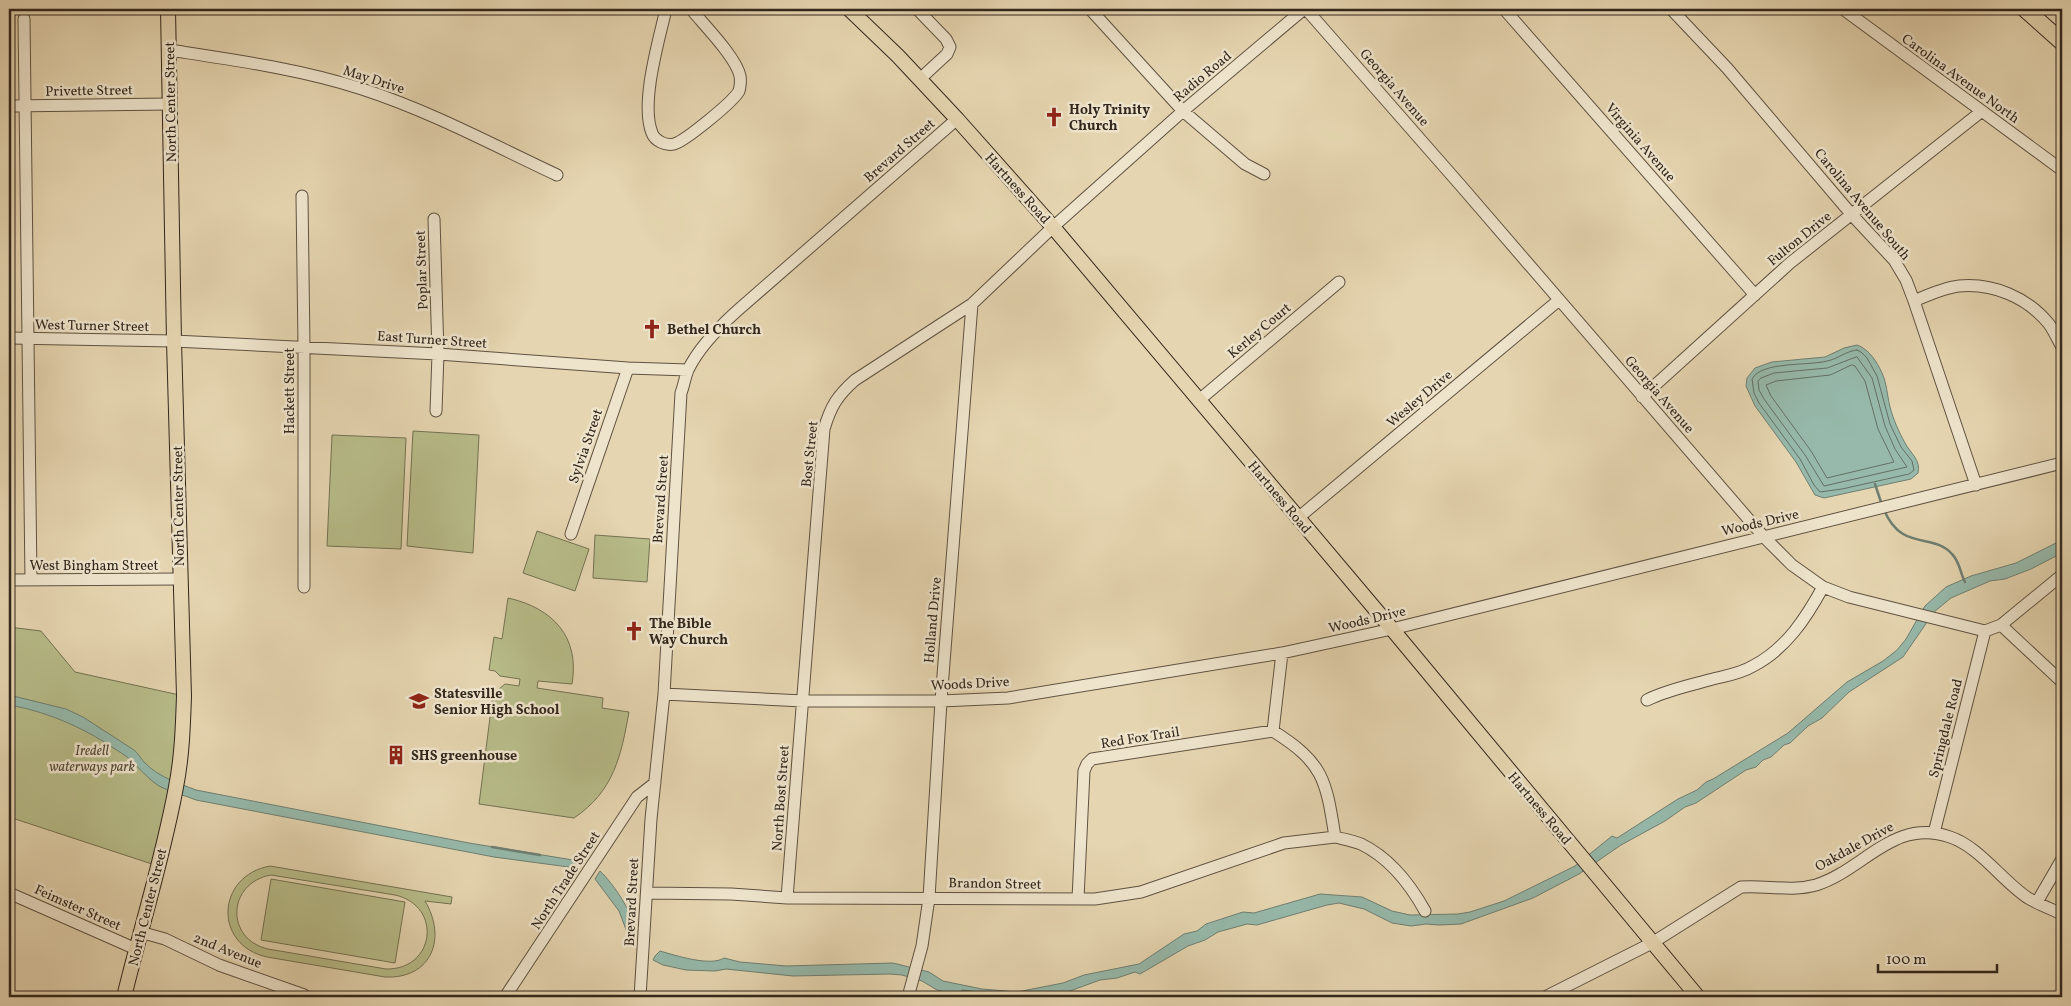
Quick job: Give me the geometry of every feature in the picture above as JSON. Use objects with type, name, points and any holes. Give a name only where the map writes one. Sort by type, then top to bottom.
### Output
[{"type":"highway","points":[[2027,9],[2062,34]]},
{"type":"highway","points":[[2027,9],[2062,42]]},
{"type":"main road","name":"North Center Street","points":[[124,997],[173,804],[182,740],[184,696],[174,341],[168,9]]},
{"type":"main road","name":"Hartness Road","points":[[849,9],[920,79],[1053,227],[1392,629],[1592,872],[1698,997]]},
{"type":"street","points":[[666,9],[649,82],[649,124],[652,135],[661,143],[672,145],[682,140],[731,101],[739,91],[741,77],[736,65],[691,9]]},
{"type":"street","points":[[917,9],[946,39],[950,47],[947,54],[920,79]]},
{"type":"street","points":[[1090,9],[1183,111],[1244,164],[1264,174]]},
{"type":"street","name":"Radio Road","points":[[1053,227],[1183,111],[1305,9]]},
{"type":"street","name":"Georgia Avenue","points":[[1305,9],[1762,536],[1792,565],[1823,586],[1849,597],[1986,631]]},
{"type":"street","name":"Virginia Avenue","points":[[1504,9],[1755,296]]},
{"type":"street","name":"Carolina Avenue South","points":[[1671,9],[1727,68],[1852,215],[1894,260],[1906,280],[1914,301],[1976,485]]},
{"type":"street","name":"Carolina Avenue North","points":[[1843,9],[2062,170]]},
{"type":"street","points":[[24,19],[31,580]]},
{"type":"street","name":"May Drive","points":[[169,50],[317,77],[364,90],[414,108],[557,175]]},
{"type":"street","name":"Privette Street","points":[[9,106],[169,104]]},
{"type":"street","name":"Fulton Drive","points":[[1642,397],[1790,263],[1982,111]]},
{"type":"street","name":"Brevard Street","points":[[640,997],[655,783],[664,694],[682,393],[688,370],[708,341],[738,310],[957,119]]},
{"type":"street","name":"Hackett Street","points":[[302,196],[304,587]]},
{"type":"street","name":"Poplar Street","points":[[434,219],[438,354],[436,411]]},
{"type":"street","name":"Bost Street","points":[[803,701],[824,429],[830,410],[840,393],[855,380],[972,304],[1053,227]]},
{"type":"street","name":"Kerley Court","points":[[1198,401],[1339,282]]},
{"type":"street","points":[[1914,301],[1958,286],[1984,286],[2009,293],[2031,306],[2049,324],[2062,347]]},
{"type":"street","name":"Wesley Drive","points":[[1298,518],[1559,300]]},
{"type":"street","name":"Holland Drive","points":[[908,997],[922,946],[929,898],[941,701],[972,304]]},
{"type":"street","name":"West Turner Street","points":[[9,338],[174,341]]},
{"type":"street","name":"East Turner Street","points":[[174,341],[438,354],[628,368],[688,370]]},
{"type":"street","name":"Sylvia Street","points":[[571,534],[628,368]]},
{"type":"street","name":"Woods Drive","points":[[664,694],[803,701],[941,701],[1008,698],[1282,653],[1392,629],[1762,536],[1883,509],[2062,463]]},
{"type":"street","points":[[1986,631],[2001,625],[2062,575]]},
{"type":"street","name":"West Bingham Street","points":[[9,580],[180,579]]},
{"type":"street","points":[[1648,700],[1661,693],[1740,672],[1766,658],[1790,638],[1808,613],[1823,586]]},
{"type":"street","points":[[2001,625],[2062,682]]},
{"type":"street","name":"Springdale Road","points":[[1934,833],[1986,631]]},
{"type":"street","points":[[1282,653],[1273,731],[1296,746],[1312,760],[1328,792],[1335,837],[1361,844],[1384,858],[1403,877],[1425,911]]},
{"type":"street","name":"North Bost Street","points":[[787,898],[803,701]]},
{"type":"street","name":"Red Fox Trail","points":[[1078,899],[1084,771],[1087,764],[1092,760],[1273,731]]},
{"type":"street","name":"North Trade Street","points":[[505,997],[637,797],[655,783]]},
{"type":"street","name":"Oakdale Drive","points":[[1544,997],[1652,943],[1741,888],[1756,886],[1794,889],[1817,884],[1838,874],[1890,841],[1910,833],[1934,833],[1952,837],[1970,848],[2028,898],[2062,914]]},
{"type":"street","name":"Brandon Street","points":[[647,893],[731,894],[787,898],[1111,898],[1141,892],[1284,843],[1335,837]]},
{"type":"street","points":[[2037,902],[2062,859]]},
{"type":"street","name":"Feimster Street","points":[[9,893],[136,949]]},
{"type":"street","name":"2nd Avenue","points":[[140,932],[165,939],[219,964],[304,996]]},
{"type":"green space","points":[[413,431],[479,435],[473,553],[407,546]]},
{"type":"green space","points":[[332,435],[406,438],[401,549],[327,546]]},
{"type":"green space","points":[[537,531],[589,549],[575,591],[523,573]]},
{"type":"green space","points":[[595,535],[650,539],[647,582],[593,578]]},
{"type":"green space","points":[[508,598],[538,609],[550,617],[560,627],[572,652],[572,684],[538,681],[537,688],[603,698],[602,708],[629,712],[623,743],[614,771],[598,796],[574,818],[479,804],[493,694],[505,684],[519,686],[520,679],[500,676],[495,671],[489,670],[494,637],[502,639]]},
{"type":"green space","name":"Iredell waterways park","points":[[9,627],[41,631],[75,672],[184,696],[158,866],[9,817]]},
{"type":"green space","points":[[270,866],[452,897],[451,904],[425,901],[432,915],[435,929],[431,954],[424,964],[414,971],[401,976],[385,977],[267,957],[249,950],[237,939],[230,926],[228,911],[231,896],[239,883],[252,872]],"holes":[[[271,875],[395,895],[410,901],[421,911],[426,924],[427,936],[423,949],[415,959],[402,967],[386,969],[268,949],[254,943],[244,934],[238,923],[239,899],[256,880]]]},
{"type":"green space","points":[[271,879],[405,902],[395,963],[261,940]]},
{"type":"water","points":[[1857,345],[1869,353],[1882,373],[1898,430],[1917,461],[1918,473],[1911,479],[1824,498],[1815,495],[1796,462],[1755,406],[1746,386],[1747,378],[1755,368],[1772,362],[1825,357],[1844,348]]},
{"type":"water","points":[[2062,540],[2062,553],[2031,569],[2005,579],[1990,581],[1951,598],[1934,612],[1903,657],[1849,692],[1822,718],[1808,726],[1790,743],[1784,745],[1756,767],[1746,770],[1696,803],[1685,807],[1665,821],[1621,845],[1579,874],[1533,898],[1461,924],[1411,926],[1392,923],[1364,909],[1339,903],[1327,905],[1257,925],[1247,924],[1218,932],[1205,940],[1188,946],[1140,974],[1135,972],[1117,978],[1100,980],[1070,991],[1045,997],[957,995],[937,990],[922,981],[902,975],[793,976],[726,969],[715,971],[686,970],[663,965],[653,960],[660,951],[702,961],[724,958],[740,962],[786,966],[893,963],[929,972],[943,981],[982,989],[1017,992],[1063,983],[1084,975],[1139,964],[1184,934],[1197,931],[1206,924],[1243,912],[1254,913],[1320,894],[1362,897],[1392,911],[1410,915],[1470,912],[1504,901],[1575,866],[1612,836],[1617,838],[1788,733],[1847,682],[1883,661],[1897,650],[1906,639],[1925,606],[1946,587],[1971,576],[2016,563]]},
{"type":"water","points":[[9,695],[66,709],[83,717],[134,750],[156,772],[196,790],[469,843],[579,861],[576,868],[494,857],[196,800],[159,786],[129,758],[88,733],[36,711],[9,705]]},
{"type":"water","points":[[600,871],[612,884],[630,914],[633,933],[630,940],[619,911],[595,879]]},
{"type":"waterway","points":[[1875,484],[1882,505]]},
{"type":"waterway","points":[[1884,510],[1891,523],[1899,532],[1908,537],[1935,544],[1952,554],[1957,560],[1965,582]]},
{"type":"waterway","points":[[492,847],[540,855]]},
{"type":"place","name":"Holy Trinity Church","points":[[1054,117]]},
{"type":"place","name":"Bethel Church","points":[[652,329]]},
{"type":"place","name":"The Bible Way Church","points":[[634,631]]},
{"type":"place","name":"Statesville Senior High School","points":[[419,701]]},
{"type":"place","name":"SHS greenhouse","points":[[396,755]]}]
